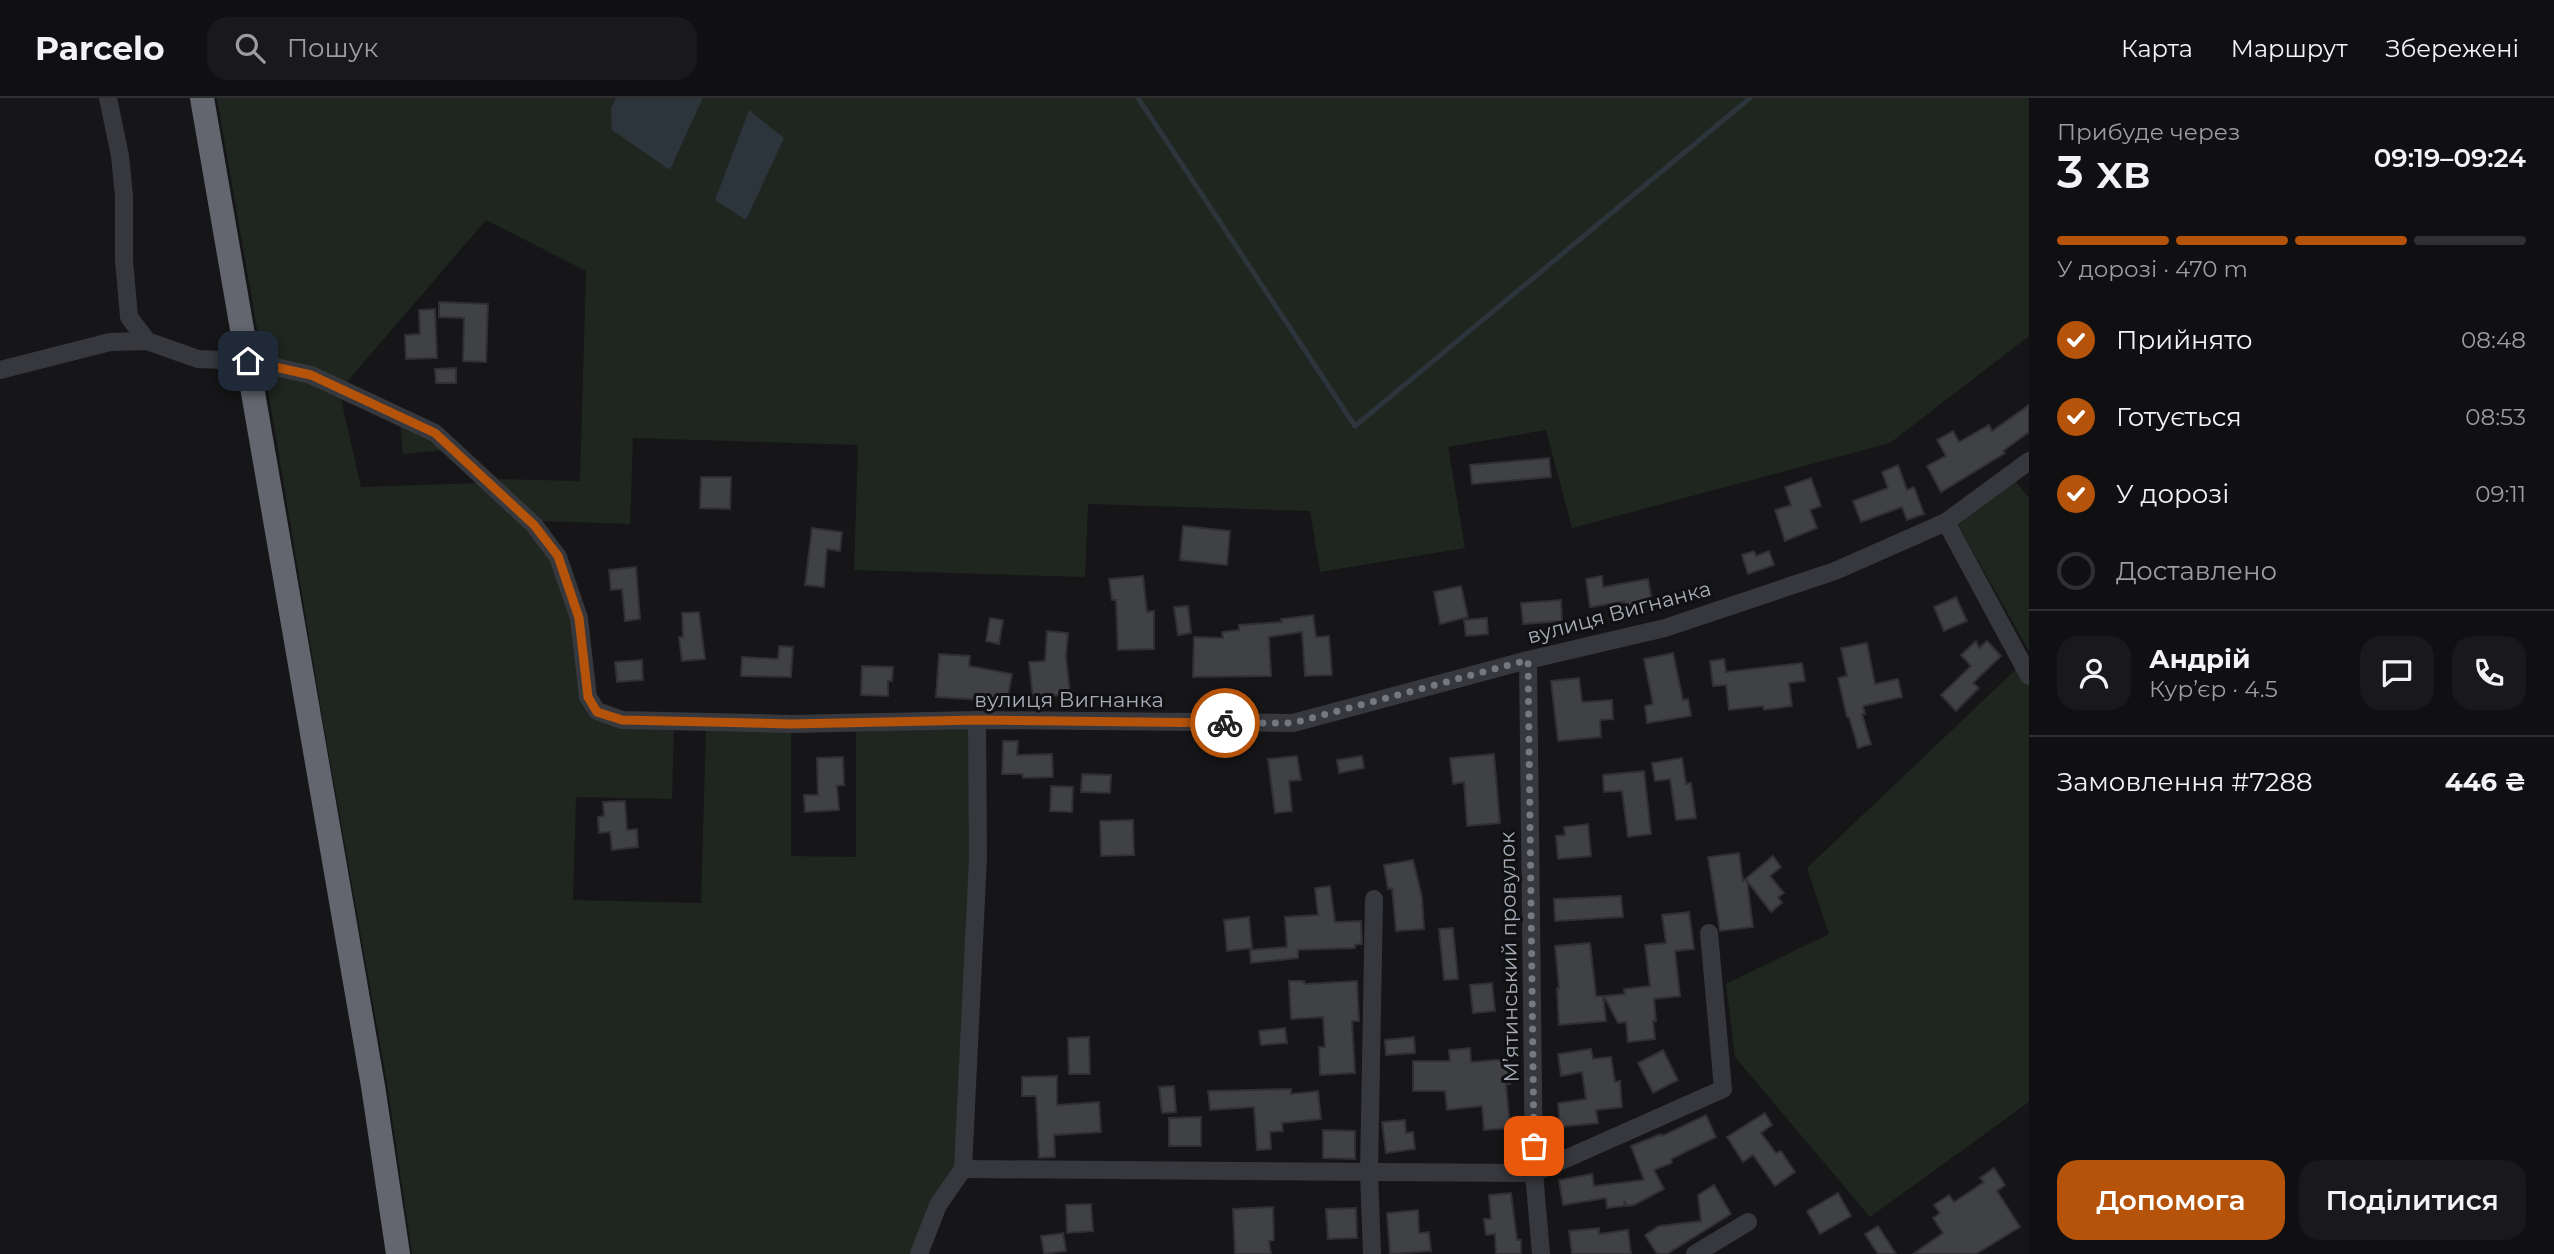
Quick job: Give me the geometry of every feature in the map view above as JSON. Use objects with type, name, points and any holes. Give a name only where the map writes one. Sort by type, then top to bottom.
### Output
[{"type":"highway","points":[[202,98],[373,1086],[398,1254]]},
{"type":"street","points":[[108,98],[120,156],[124,196],[124,260],[129,317],[146,341]]},
{"type":"street","points":[[0,370],[110,342],[146,341]]},
{"type":"street","name":"вулиця Вигнанка","points":[[146,341],[198,359],[248,361],[311,375],[435,433],[534,525],[558,556],[579,618],[588,697],[597,712],[622,720],[765,723],[977,720],[1293,723],[1528,660],[1665,628],[1835,571],[1946,522],[2029,461]]},
{"type":"street","points":[[1946,522],[2029,676]]},
{"type":"street","name":"Мʼятинський провулок","points":[[1528,660],[1534,1173],[1541,1254]]},
{"type":"street","points":[[919,1254],[939,1205],[963,1169],[978,858],[977,720]]},
{"type":"street","points":[[1372,1254],[1369,1173],[1374,899]]},
{"type":"street","points":[[963,1169],[1534,1173],[1723,1089],[1709,933]]},
{"type":"street","points":[[1695,1254],[1748,1222]]},
{"type":"shaded area","points":[[217,98],[616,98],[611,107],[670,170],[703,98],[2029,98],[2029,336],[1890,443],[1572,528],[1546,430],[1448,447],[1465,548],[1320,572],[1310,511],[1088,504],[1085,577],[854,570],[858,445],[633,438],[630,524],[540,521],[495,479],[580,481],[586,271],[486,220],[346,383],[262,357]]},
{"type":"shaded area","points":[[616,98],[703,98],[670,170],[612,130],[611,107]]},
{"type":"shaded area","points":[[749,110],[784,138],[746,220],[715,200]]},
{"type":"shaded area","points":[[265,371],[309,381],[340,395],[361,487],[481,483],[529,529],[552,560],[572,619],[582,699],[674,728],[672,799],[576,797],[573,900],[701,903],[706,729],[791,731],[791,856],[856,857],[856,729],[971,727],[972,857],[958,1167],[913,1254],[412,1254],[387,1083]]},
{"type":"shaded area","points":[[400,423],[432,438],[446,450],[403,454]]},
{"type":"shaded area","points":[[2014,480],[2029,498],[2029,651],[1958,525]]},
{"type":"shaded area","points":[[2029,657],[2029,1102],[1870,1217],[1735,1057],[1726,984],[1829,934],[1807,868]]},
{"type":"building","points":[[439,302],[488,304],[486,362],[463,361],[464,318],[439,317]]},
{"type":"building","points":[[435,309],[437,358],[406,359],[405,335],[420,334],[419,310]]},
{"type":"building","points":[[456,368],[456,383],[436,383],[435,369]]},
{"type":"building","points":[[2029,405],[2029,432],[2003,451],[2005,453],[1941,492],[1927,466],[1946,456],[1937,440],[1953,431],[1959,442],[1989,425],[1992,431]]},
{"type":"building","points":[[1549,458],[1551,477],[1472,484],[1470,465]]},
{"type":"building","points":[[1898,465],[1907,490],[1914,487],[1924,514],[1907,520],[1902,507],[1861,522],[1853,501],[1888,488],[1882,472]]},
{"type":"building","points":[[701,477],[731,477],[730,509],[700,508]]},
{"type":"building","points":[[1811,478],[1821,506],[1810,510],[1817,528],[1785,541],[1775,510],[1791,505],[1785,487]]},
{"type":"building","points":[[1183,526],[1230,531],[1227,565],[1180,560]]},
{"type":"building","points":[[812,528],[842,532],[840,551],[827,549],[824,587],[805,585]]},
{"type":"building","points":[[1754,551],[1756,556],[1769,551],[1774,565],[1748,574],[1742,555]]},
{"type":"building","points":[[636,567],[640,619],[625,621],[622,589],[611,590],[609,570]]},
{"type":"building","points":[[1143,576],[1147,612],[1154,611],[1154,649],[1118,650],[1116,600],[1112,600],[1109,579]]},
{"type":"building","points":[[1602,576],[1603,587],[1648,579],[1652,602],[1625,607],[1624,602],[1590,607],[1586,579]]},
{"type":"building","points":[[1461,586],[1468,617],[1440,624],[1434,592]]},
{"type":"building","points":[[1956,597],[1967,621],[1944,631],[1934,607]]},
{"type":"building","points":[[1561,600],[1562,621],[1523,624],[1521,603]]},
{"type":"building","points":[[1188,606],[1191,633],[1178,635],[1174,607]]},
{"type":"building","points":[[699,612],[705,659],[682,661],[679,637],[683,637],[682,613]]},
{"type":"building","points":[[1313,615],[1316,637],[1329,636],[1332,675],[1305,676],[1302,632],[1269,637],[1271,676],[1193,677],[1194,637],[1223,638],[1222,632],[1239,630],[1239,625],[1282,622],[1281,619]]},
{"type":"building","points":[[990,618],[1003,620],[999,644],[986,641]]},
{"type":"building","points":[[1487,618],[1488,634],[1466,636],[1464,620]]},
{"type":"building","points":[[1047,631],[1068,633],[1066,656],[1070,694],[1033,698],[1029,662],[1045,661]]},
{"type":"building","points":[[1976,641],[1979,648],[1987,641],[2001,656],[1973,683],[1979,688],[1956,711],[1941,695],[1971,666],[1961,655]]},
{"type":"building","points":[[1867,643],[1875,684],[1898,679],[1902,697],[1863,706],[1865,714],[1862,714],[1871,744],[1858,748],[1838,678],[1847,676],[1841,648]]},
{"type":"building","points":[[779,646],[793,647],[791,677],[741,676],[742,657],[778,659]]},
{"type":"building","points":[[1673,653],[1683,700],[1688,699],[1691,716],[1647,723],[1645,706],[1653,704],[1644,659]]},
{"type":"building","points":[[939,654],[970,656],[969,666],[1012,674],[1006,707],[983,703],[984,700],[936,697]]},
{"type":"building","points":[[1724,659],[1726,672],[1802,663],[1805,681],[1789,683],[1792,706],[1764,710],[1763,706],[1729,710],[1726,685],[1713,686],[1710,661]]},
{"type":"building","points":[[642,660],[643,680],[617,682],[615,662]]},
{"type":"building","points":[[862,666],[893,667],[892,681],[888,681],[888,696],[861,695]]},
{"type":"building","points":[[1579,678],[1582,702],[1612,700],[1613,719],[1600,720],[1601,737],[1558,741],[1551,681]]},
{"type":"building","points":[[1003,741],[1018,741],[1017,755],[1052,754],[1053,777],[1023,778],[1022,774],[1002,774]]},
{"type":"building","points":[[1494,754],[1500,823],[1467,826],[1464,782],[1453,784],[1450,758]]},
{"type":"building","points":[[1297,756],[1301,780],[1289,781],[1292,811],[1275,813],[1268,759]]},
{"type":"building","points":[[1362,756],[1364,768],[1339,773],[1337,760]]},
{"type":"building","points":[[843,757],[844,785],[837,786],[839,810],[805,812],[804,795],[818,795],[817,758]]},
{"type":"building","points":[[1682,758],[1686,784],[1691,783],[1696,818],[1676,820],[1670,779],[1655,781],[1652,763]]},
{"type":"building","points":[[1644,771],[1651,834],[1628,837],[1622,791],[1604,792],[1603,775]]},
{"type":"building","points":[[1082,774],[1111,775],[1110,793],[1081,792]]},
{"type":"building","points":[[1051,786],[1073,787],[1072,812],[1050,811]]},
{"type":"building","points":[[625,801],[627,830],[637,829],[638,847],[612,850],[610,832],[599,833],[598,817],[604,816],[603,802]]},
{"type":"building","points":[[1133,820],[1134,855],[1101,856],[1100,821]]},
{"type":"building","points":[[1588,824],[1591,856],[1558,859],[1556,836],[1565,835],[1564,827]]},
{"type":"building","points":[[1739,853],[1743,881],[1773,856],[1781,867],[1770,876],[1784,893],[1778,897],[1782,903],[1771,912],[1747,881],[1753,927],[1720,931],[1708,857]]},
{"type":"building","points":[[1413,860],[1422,897],[1424,929],[1396,931],[1392,888],[1388,889],[1384,865]]},
{"type":"building","points":[[1330,886],[1335,922],[1361,921],[1362,944],[1355,945],[1355,948],[1298,950],[1298,958],[1251,963],[1250,950],[1287,947],[1285,917],[1318,915],[1315,888]]},
{"type":"building","points":[[1621,896],[1623,917],[1555,921],[1554,899]]},
{"type":"building","points":[[1689,912],[1694,949],[1675,951],[1680,996],[1654,999],[1655,1039],[1628,1042],[1626,1022],[1618,1023],[1604,996],[1625,994],[1624,989],[1650,986],[1645,945],[1666,943],[1662,915]]},
{"type":"building","points":[[1249,917],[1252,948],[1227,951],[1224,920]]},
{"type":"building","points":[[1453,928],[1458,979],[1444,980],[1439,929]]},
{"type":"building","points":[[1590,943],[1596,996],[1603,996],[1606,1021],[1559,1025],[1555,946]]},
{"type":"building","points":[[1289,981],[1304,981],[1304,984],[1357,981],[1359,1021],[1352,1021],[1355,1073],[1320,1075],[1319,1047],[1325,1047],[1323,1017],[1291,1019]]},
{"type":"building","points":[[1492,983],[1495,1011],[1473,1013],[1470,985]]},
{"type":"building","points":[[1285,1028],[1287,1043],[1261,1045],[1259,1031]]},
{"type":"building","points":[[1089,1037],[1090,1074],[1069,1074],[1068,1038]]},
{"type":"building","points":[[1414,1037],[1415,1053],[1386,1055],[1385,1040]]},
{"type":"building","points":[[1470,1048],[1471,1062],[1508,1059],[1510,1084],[1506,1084],[1510,1128],[1484,1130],[1482,1106],[1447,1110],[1445,1091],[1413,1091],[1413,1061],[1450,1061],[1449,1050]]},
{"type":"building","points":[[1591,1049],[1593,1059],[1611,1057],[1615,1082],[1620,1081],[1622,1107],[1596,1110],[1598,1123],[1560,1127],[1558,1103],[1586,1099],[1582,1072],[1561,1076],[1558,1054]]},
{"type":"building","points":[[1663,1050],[1678,1080],[1653,1093],[1638,1063]]},
{"type":"building","points":[[1057,1076],[1057,1105],[1099,1102],[1101,1132],[1054,1135],[1055,1157],[1039,1158],[1036,1096],[1022,1096],[1022,1077]]},
{"type":"building","points":[[1174,1086],[1176,1112],[1162,1113],[1159,1087]]},
{"type":"building","points":[[1291,1089],[1291,1094],[1318,1091],[1321,1119],[1282,1123],[1283,1131],[1270,1132],[1271,1149],[1257,1150],[1254,1107],[1210,1110],[1208,1091]]},
{"type":"building","points":[[1765,1113],[1772,1125],[1761,1133],[1776,1153],[1781,1151],[1795,1172],[1775,1186],[1753,1155],[1743,1162],[1727,1137]]},
{"type":"building","points":[[1706,1115],[1716,1137],[1671,1159],[1672,1163],[1654,1170],[1664,1189],[1634,1205],[1627,1206],[1624,1201],[1625,1206],[1607,1208],[1606,1198],[1563,1205],[1559,1180],[1592,1174],[1594,1186],[1644,1180],[1631,1146],[1661,1134],[1662,1136]]},
{"type":"building","points":[[1201,1117],[1201,1146],[1169,1146],[1169,1118]]},
{"type":"building","points":[[1405,1120],[1406,1133],[1413,1132],[1415,1149],[1386,1153],[1382,1122]]},
{"type":"building","points":[[1323,1130],[1355,1131],[1355,1159],[1323,1158]]},
{"type":"building","points":[[1994,1168],[2005,1185],[1997,1191],[2020,1227],[1976,1254],[1913,1254],[1943,1233],[1933,1218],[1940,1213],[1934,1205],[1949,1195],[1954,1202],[1984,1182],[1980,1178]]},
{"type":"building","points":[[1714,1185],[1731,1214],[1667,1254],[1657,1254],[1645,1235],[1659,1226],[1701,1221],[1698,1195]]},
{"type":"building","points":[[1511,1193],[1517,1240],[1521,1240],[1521,1254],[1496,1254],[1495,1234],[1486,1235],[1484,1219],[1491,1219],[1489,1195]]},
{"type":"building","points":[[1838,1193],[1851,1216],[1820,1234],[1807,1211]]},
{"type":"building","points":[[1091,1204],[1093,1231],[1067,1233],[1066,1205]]},
{"type":"building","points":[[1273,1207],[1274,1240],[1269,1241],[1271,1254],[1235,1254],[1233,1209]]},
{"type":"building","points":[[1356,1208],[1357,1238],[1328,1239],[1326,1209]]},
{"type":"building","points":[[1418,1210],[1419,1233],[1429,1232],[1431,1251],[1390,1254],[1387,1213]]},
{"type":"building","points":[[1878,1226],[1896,1254],[1878,1254],[1865,1234]]},
{"type":"building","points":[[1599,1228],[1599,1234],[1628,1230],[1631,1254],[1572,1254],[1569,1231]]},
{"type":"building","points":[[1063,1233],[1066,1251],[1044,1254],[1041,1236]]},
{"type":"waterway","points":[[1138,98],[1355,426],[1750,98]]},
{"type":"way so far","points":[[1225,723],[1293,723],[1528,660],[1534,1146]]},
{"type":"route","points":[[248,361],[311,375],[435,433],[534,525],[558,556],[579,618],[588,697],[597,712],[622,720],[791,724],[977,720],[1225,723]]}]
